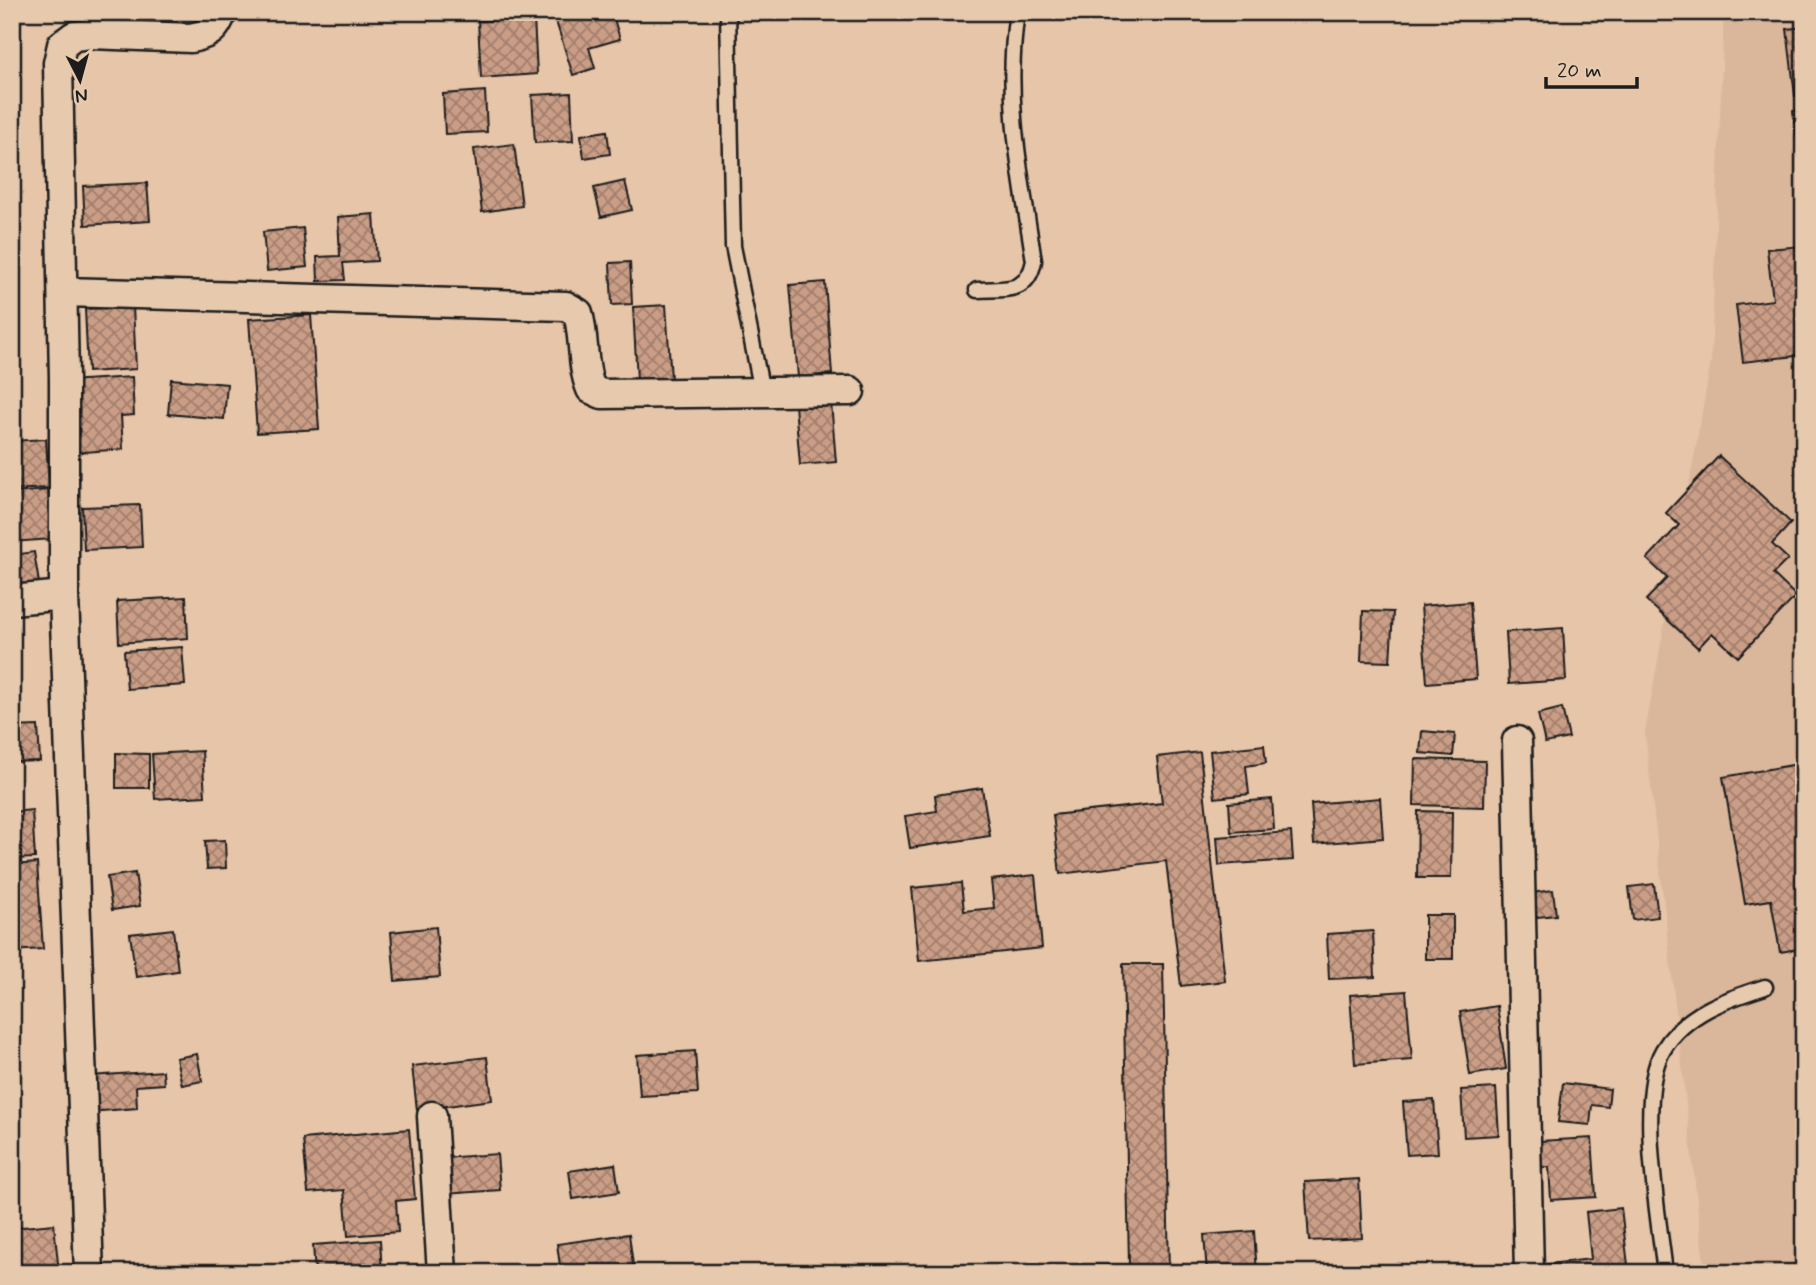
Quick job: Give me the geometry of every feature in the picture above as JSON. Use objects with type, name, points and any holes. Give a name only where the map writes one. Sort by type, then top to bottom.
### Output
[{"type":"street","points":[[89,1273],[89,1204],[64,595],[63,292],[58,63],[62,45],[74,36],[91,34],[191,38],[207,35],[218,26],[222,12]]},
{"type":"street","points":[[63,292],[566,306],[578,313],[582,327],[586,378],[591,389],[602,394],[850,391]]},
{"type":"street","points":[[12,600],[64,595]]},
{"type":"street","points":[[1517,741],[1529,1273]]},
{"type":"street","points":[[432,1116],[442,1273]]},
{"type":"lane","points":[[729,12],[733,246],[762,392]]},
{"type":"lane","points":[[977,290],[1022,285],[1031,276],[1034,261],[1012,114],[1012,48],[1017,12]]},
{"type":"lane","points":[[1665,1273],[1649,1118],[1653,1082],[1662,1051],[1683,1026],[1706,1010],[1728,998],[1765,987]]},
{"type":"shaded area","points":[[1724,12],[1804,12],[1804,1273],[1705,1273],[1645,733],[1711,362]]},
{"type":"building","points":[[553,12],[612,12],[620,39],[589,48],[595,68],[573,75]]},
{"type":"building","points":[[534,18],[537,74],[481,78],[478,21]]},
{"type":"building","points":[[1804,27],[1804,95],[1795,96],[1787,29]]},
{"type":"building","points":[[485,91],[487,132],[445,134],[443,94]]},
{"type":"building","points":[[571,93],[573,141],[535,143],[532,95]]},
{"type":"building","points":[[1804,109],[1804,182],[1803,182],[1793,111]]},
{"type":"building","points":[[607,131],[610,154],[584,158],[581,135]]},
{"type":"building","points":[[514,144],[522,206],[482,212],[474,149]]},
{"type":"building","points":[[625,181],[632,210],[601,217],[594,188]]},
{"type":"building","points":[[147,183],[150,221],[85,225],[83,186]]},
{"type":"building","points":[[374,214],[377,261],[343,263],[345,280],[318,281],[317,257],[340,256],[338,217]]},
{"type":"building","points":[[303,228],[307,267],[267,271],[263,232]]},
{"type":"building","points":[[1803,246],[1804,355],[1743,362],[1736,305],[1773,300],[1767,249]]},
{"type":"building","points":[[630,262],[632,304],[612,305],[610,263]]},
{"type":"building","points":[[825,282],[832,374],[798,377],[790,285]]},
{"type":"building","points":[[666,305],[671,379],[637,380],[633,307]]},
{"type":"building","points":[[133,306],[136,369],[88,372],[85,309]]},
{"type":"building","points":[[311,315],[319,429],[257,433],[249,319]]},
{"type":"building","points":[[132,377],[134,415],[121,416],[123,449],[72,453],[67,381]]},
{"type":"building","points":[[171,379],[227,384],[224,419],[168,414]]},
{"type":"building","points":[[831,402],[836,462],[800,465],[795,405]]},
{"type":"building","points":[[46,439],[49,488],[12,490],[12,441]]},
{"type":"building","points":[[1719,456],[1791,523],[1772,544],[1788,559],[1773,574],[1796,596],[1738,657],[1712,633],[1698,648],[1646,600],[1667,578],[1647,559],[1679,525],[1666,513]]},
{"type":"building","points":[[48,490],[52,539],[12,542],[12,493]]},
{"type":"building","points":[[140,505],[142,547],[84,550],[82,507]]},
{"type":"building","points":[[34,552],[39,583],[12,587],[12,555]]},
{"type":"building","points":[[186,597],[188,638],[119,643],[117,601]]},
{"type":"building","points":[[1470,602],[1476,679],[1427,683],[1421,606]]},
{"type":"building","points":[[1363,611],[1393,612],[1390,662],[1361,661]]},
{"type":"building","points":[[1563,628],[1566,680],[1509,684],[1506,632]]},
{"type":"building","points":[[182,647],[185,685],[127,689],[124,651]]},
{"type":"building","points":[[1562,708],[1569,738],[1545,743],[1538,714]]},
{"type":"building","points":[[38,726],[40,761],[12,762],[12,727]]},
{"type":"building","points":[[1422,731],[1455,734],[1453,756],[1420,753]]},
{"type":"building","points":[[1264,745],[1266,763],[1246,766],[1249,794],[1215,798],[1210,751]]},
{"type":"building","points":[[202,751],[205,796],[155,799],[152,754]]},
{"type":"building","points":[[1200,752],[1225,981],[1181,986],[1166,861],[1060,874],[1053,815],[1162,803],[1157,757]]},
{"type":"building","points":[[116,753],[149,754],[149,788],[116,788]]},
{"type":"building","points":[[1415,759],[1485,761],[1484,807],[1414,805]]},
{"type":"building","points":[[1804,763],[1804,948],[1780,952],[1771,900],[1745,904],[1723,777]]},
{"type":"building","points":[[982,788],[990,836],[910,848],[905,816],[937,811],[935,795]]},
{"type":"building","points":[[1380,798],[1383,838],[1314,844],[1311,804]]},
{"type":"building","points":[[1272,799],[1274,829],[1231,832],[1229,803]]},
{"type":"building","points":[[32,810],[35,858],[12,859],[12,812]]},
{"type":"building","points":[[1418,811],[1452,812],[1451,878],[1417,878]]},
{"type":"building","points":[[1291,832],[1293,860],[1219,865],[1217,837]]},
{"type":"building","points":[[225,840],[226,868],[207,869],[205,841]]},
{"type":"building","points":[[37,863],[43,949],[12,951],[12,865]]},
{"type":"building","points":[[135,873],[140,906],[112,910],[107,877]]},
{"type":"building","points":[[1035,875],[1042,948],[919,961],[912,888],[961,883],[964,911],[994,908],[991,880]]},
{"type":"building","points":[[1654,884],[1658,917],[1633,920],[1629,887]]},
{"type":"building","points":[[1553,890],[1556,915],[1518,919],[1515,895]]},
{"type":"building","points":[[1425,915],[1453,915],[1453,959],[1425,959]]},
{"type":"building","points":[[436,927],[440,977],[395,981],[391,932]]},
{"type":"building","points":[[173,929],[178,971],[136,977],[130,934]]},
{"type":"building","points":[[1373,931],[1375,977],[1329,979],[1327,934]]},
{"type":"building","points":[[1123,964],[1163,964],[1169,1273],[1037,1273],[1037,1267],[1129,1265]]},
{"type":"building","points":[[1406,991],[1412,1060],[1355,1064],[1350,995]]},
{"type":"building","points":[[1497,1006],[1506,1069],[1470,1075],[1460,1012]]},
{"type":"building","points":[[695,1051],[698,1093],[640,1096],[637,1055]]},
{"type":"building","points":[[197,1054],[202,1081],[182,1085],[176,1058]]},
{"type":"building","points":[[487,1057],[492,1100],[417,1110],[412,1066]]},
{"type":"building","points":[[163,1071],[164,1084],[136,1086],[137,1108],[78,1113],[75,1077]]},
{"type":"building","points":[[1563,1083],[1610,1089],[1608,1107],[1592,1105],[1590,1125],[1558,1122]]},
{"type":"building","points":[[1496,1088],[1499,1135],[1464,1137],[1461,1090]]},
{"type":"building","points":[[1434,1100],[1438,1153],[1407,1155],[1403,1102]]},
{"type":"building","points":[[409,1129],[415,1199],[396,1201],[398,1232],[348,1236],[344,1190],[308,1193],[303,1139]]},
{"type":"building","points":[[1592,1138],[1596,1197],[1551,1200],[1549,1167],[1524,1168],[1522,1142]]},
{"type":"building","points":[[497,1154],[500,1190],[445,1194],[443,1158]]},
{"type":"building","points":[[615,1164],[619,1192],[573,1199],[569,1171]]},
{"type":"building","points":[[1359,1179],[1362,1238],[1309,1241],[1305,1182]]},
{"type":"building","points":[[1621,1208],[1629,1273],[1525,1273],[1525,1267],[1591,1259],[1586,1212]]},
{"type":"building","points":[[54,1224],[59,1273],[12,1273],[12,1228]]},
{"type":"building","points":[[1254,1231],[1257,1273],[1207,1273],[1204,1235]]},
{"type":"building","points":[[629,1234],[634,1273],[561,1273],[557,1244]]},
{"type":"building","points":[[380,1240],[382,1273],[315,1273],[313,1245]]},
{"type":"building","points":[[1491,1264],[1492,1273],[1472,1273],[1471,1267]]}]
